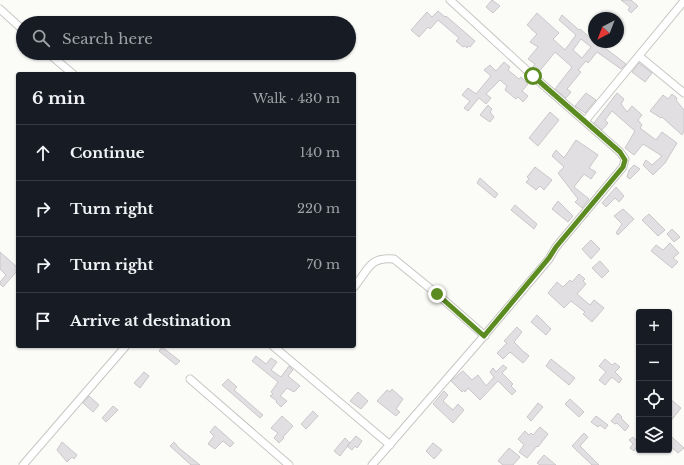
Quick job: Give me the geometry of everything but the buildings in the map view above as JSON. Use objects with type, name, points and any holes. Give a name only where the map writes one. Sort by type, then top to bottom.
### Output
[{"type":"street","points":[[372,465],[484,336],[549,258],[556,247],[623,167],[625,160],[620,152],[533,76],[450,0]]},
{"type":"street","points":[[585,121],[684,1]]},
{"type":"street","points":[[0,9],[16,24]]},
{"type":"street","points":[[639,56],[676,88],[684,93]]},
{"type":"street","points":[[56,60],[71,72]]},
{"type":"street","points":[[356,284],[369,266],[375,261],[385,258],[394,259],[437,294],[484,336]]},
{"type":"street","points":[[23,465],[125,348]]},
{"type":"street","points":[[276,348],[390,445]]},
{"type":"street","points":[[190,379],[289,465]]},
{"type":"route","points":[[437,294],[484,336],[623,167],[625,160],[620,152],[533,76]]}]
